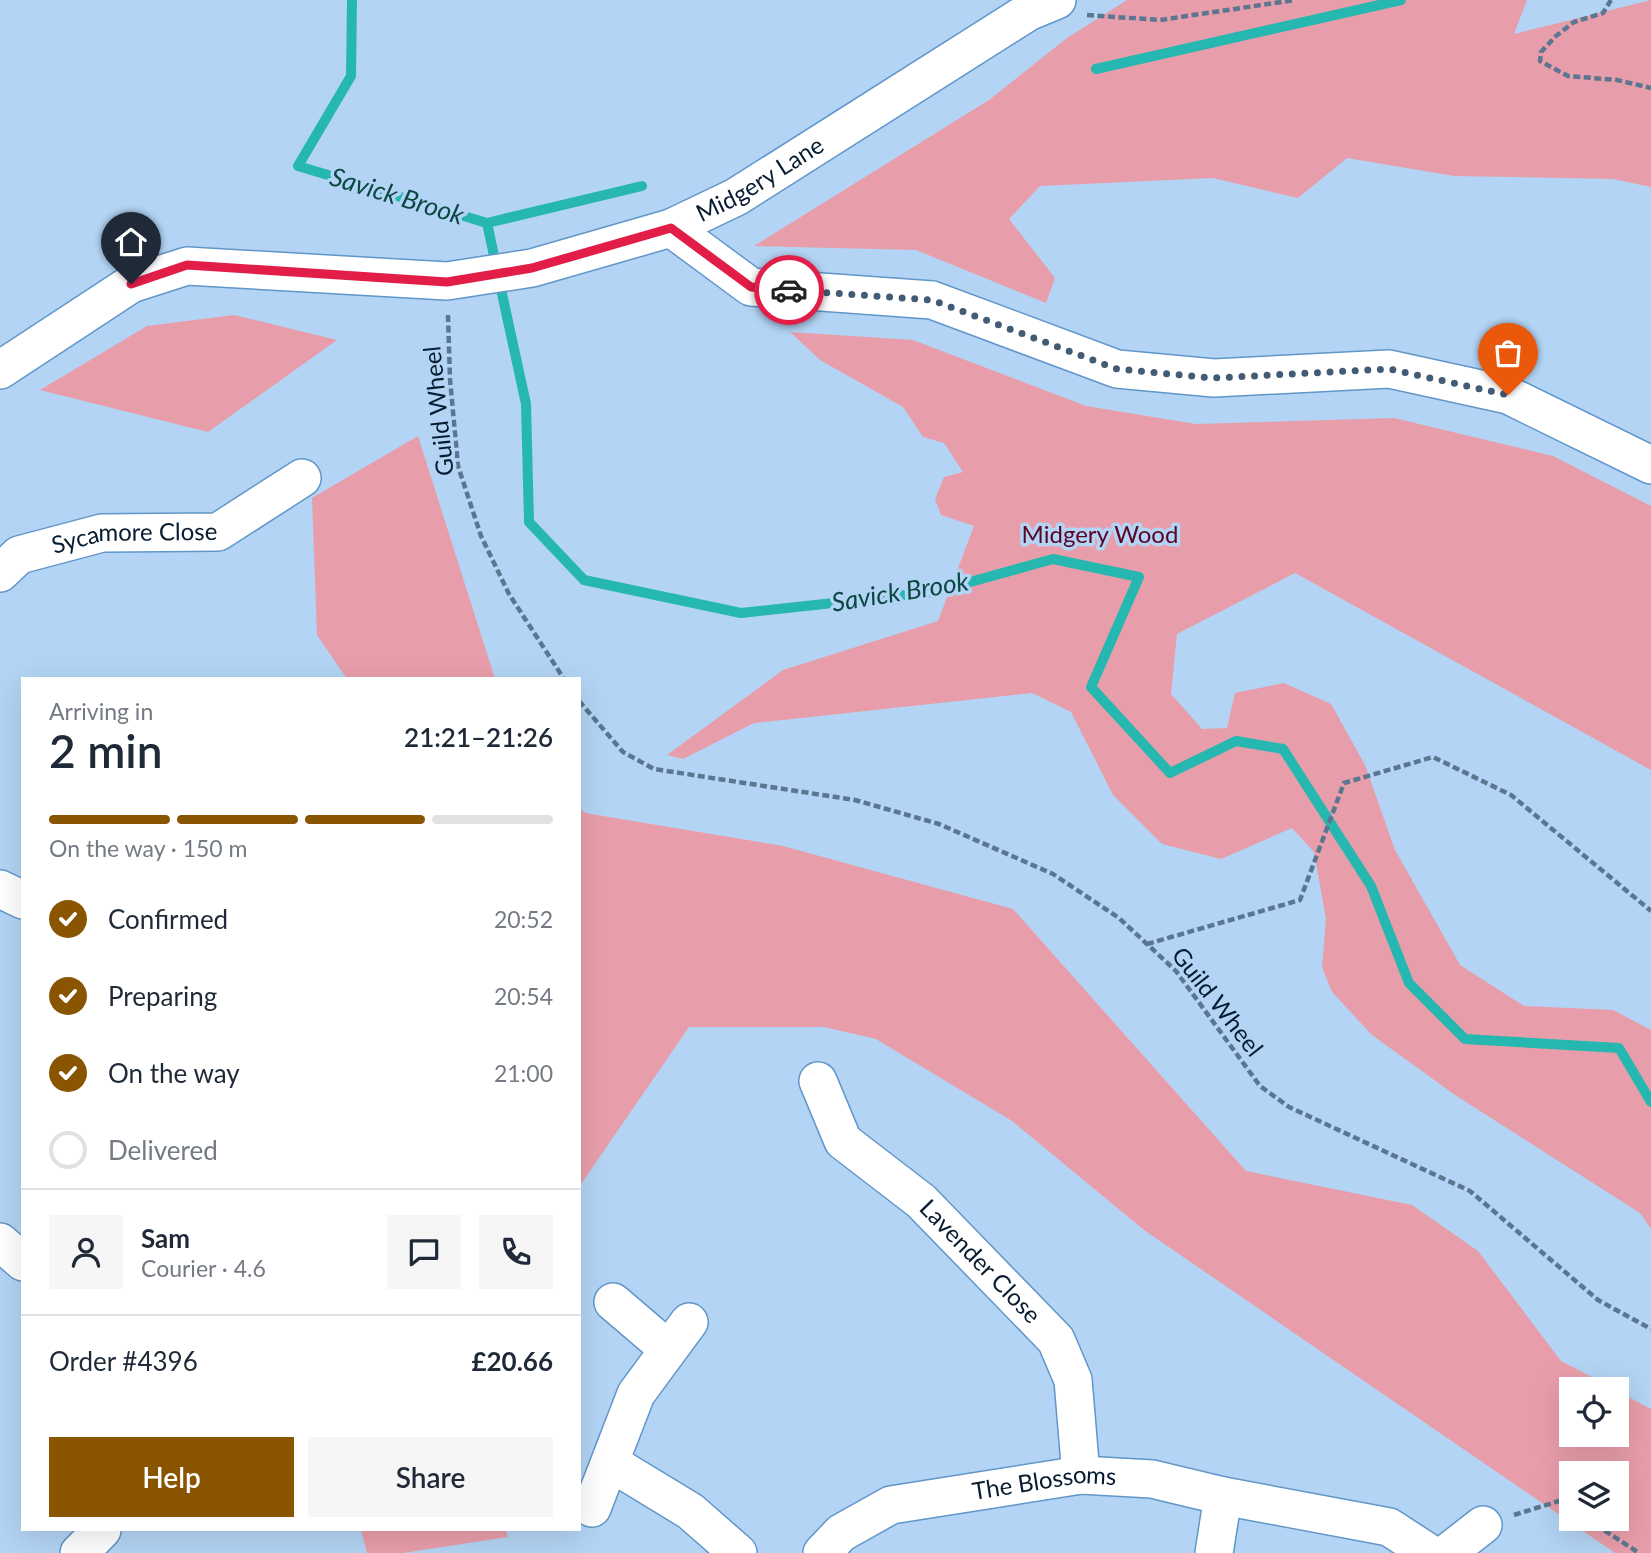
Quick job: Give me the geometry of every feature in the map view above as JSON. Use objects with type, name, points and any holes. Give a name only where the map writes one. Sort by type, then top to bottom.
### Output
[{"type":"street","name":"Midgery Lane","points":[[0,370],[131,284],[187,265],[457,280],[532,268],[671,228],[736,197],[1028,12],[1071,8]]},
{"type":"street","points":[[671,228],[751,287],[932,300],[1117,369],[1213,378],[1389,369],[1508,395],[1651,466]]},
{"type":"street","name":"Sycamore Close","points":[[0,573],[19,555],[102,533],[218,532],[302,478]]},
{"type":"street","points":[[0,889],[21,899]]},
{"type":"street","name":"Lavender Close","points":[[818,1081],[844,1141],[921,1201],[1056,1340],[1073,1380],[1081,1475]]},
{"type":"street","points":[[0,1242],[21,1260]]},
{"type":"street","points":[[592,1508],[636,1394],[678,1335],[613,1301]]},
{"type":"street","points":[[611,1463],[690,1511],[738,1553]]},
{"type":"street","name":"The Blossoms","points":[[822,1553],[841,1533],[891,1505],[1081,1475],[1152,1479],[1223,1496],[1389,1527],[1429,1553]]},
{"type":"street","points":[[1213,1553],[1223,1496]]},
{"type":"street","points":[[1447,1553],[1483,1525]]},
{"type":"street","points":[[79,1553],[101,1531]]},
{"type":"path","points":[[1071,8],[1160,20],[1295,0]]},
{"type":"path","points":[[1611,0],[1603,13],[1574,22],[1556,36],[1541,51],[1540,61],[1568,76],[1617,80],[1651,88]]},
{"type":"path","name":"Guild Wheel","points":[[457,280],[450,379],[458,466],[481,536],[509,594],[563,677]]},
{"type":"path","name":"Guild Wheel","points":[[581,703],[623,752],[654,769],[855,800],[939,824],[1053,874],[1119,918],[1176,971],[1260,1086],[1289,1108],[1470,1191],[1598,1300],[1651,1329]]},
{"type":"path","points":[[1147,944],[1300,900],[1344,783],[1433,757],[1511,795],[1651,911]]},
{"type":"path","points":[[1483,1525],[1559,1500]]},
{"type":"path","points":[[1605,1531],[1639,1553]]},
{"type":"green space","points":[[1127,0],[1527,0],[1514,34],[1651,0],[1651,187],[1613,179],[1454,176],[1347,158],[1298,198],[1213,178],[1040,186],[1009,219],[1055,278],[1046,303],[916,250],[754,246],[989,100],[1067,38]]},
{"type":"green space","points":[[234,315],[337,340],[208,432],[40,390],[147,326]]},
{"type":"green space","name":"Midgery Wood","points":[[790,332],[913,340],[1086,406],[1196,424],[1394,418],[1553,456],[1651,506],[1651,770],[1295,573],[1177,634],[1171,694],[1202,729],[1227,728],[1235,693],[1284,683],[1331,704],[1365,765],[1395,850],[1460,965],[1524,1006],[1613,1010],[1651,1030],[1651,1229],[1640,1213],[1455,1095],[1372,1035],[1332,992],[1322,967],[1326,919],[1314,852],[1292,828],[1221,859],[1162,844],[1113,795],[1071,712],[1032,693],[754,723],[683,759],[667,755],[783,670],[938,621],[974,526],[941,515],[935,499],[944,477],[963,472],[944,443],[923,437],[903,407],[820,360]]},
{"type":"green space","points":[[418,436],[494,677],[346,677],[317,635],[312,498]]},
{"type":"green space","points":[[581,809],[585,813],[783,846],[1013,909],[1246,1171],[1412,1205],[1478,1251],[1561,1361],[1592,1377],[1559,1377],[1559,1447],[1629,1447],[1629,1397],[1651,1409],[1651,1553],[1615,1553],[1583,1531],[1629,1531],[1629,1461],[1559,1461],[1559,1515],[1144,1230],[1012,1121],[876,1039],[824,1027],[689,1027],[581,1184]]},
{"type":"green space","points":[[361,1531],[506,1531],[508,1537],[403,1553],[367,1553]]},
{"type":"waterway","name":"Savick Brook","points":[[352,0],[351,76],[298,166],[487,223],[496,265]]},
{"type":"waterway","points":[[1096,69],[1401,0]]},
{"type":"waterway","points":[[487,223],[642,186]]},
{"type":"waterway","name":"Savick Brook","points":[[499,280],[526,404],[529,522],[584,580],[741,613],[934,592],[1053,559],[1139,577],[1091,687],[1170,773],[1236,741],[1283,749],[1371,886],[1409,983],[1465,1039],[1619,1048],[1651,1102]]},
{"type":"way so far","points":[[789,290],[932,300],[1117,369],[1213,378],[1389,369],[1508,395]]},
{"type":"route","points":[[131,284],[187,265],[447,282],[532,268],[671,228],[751,287],[789,290]]}]
